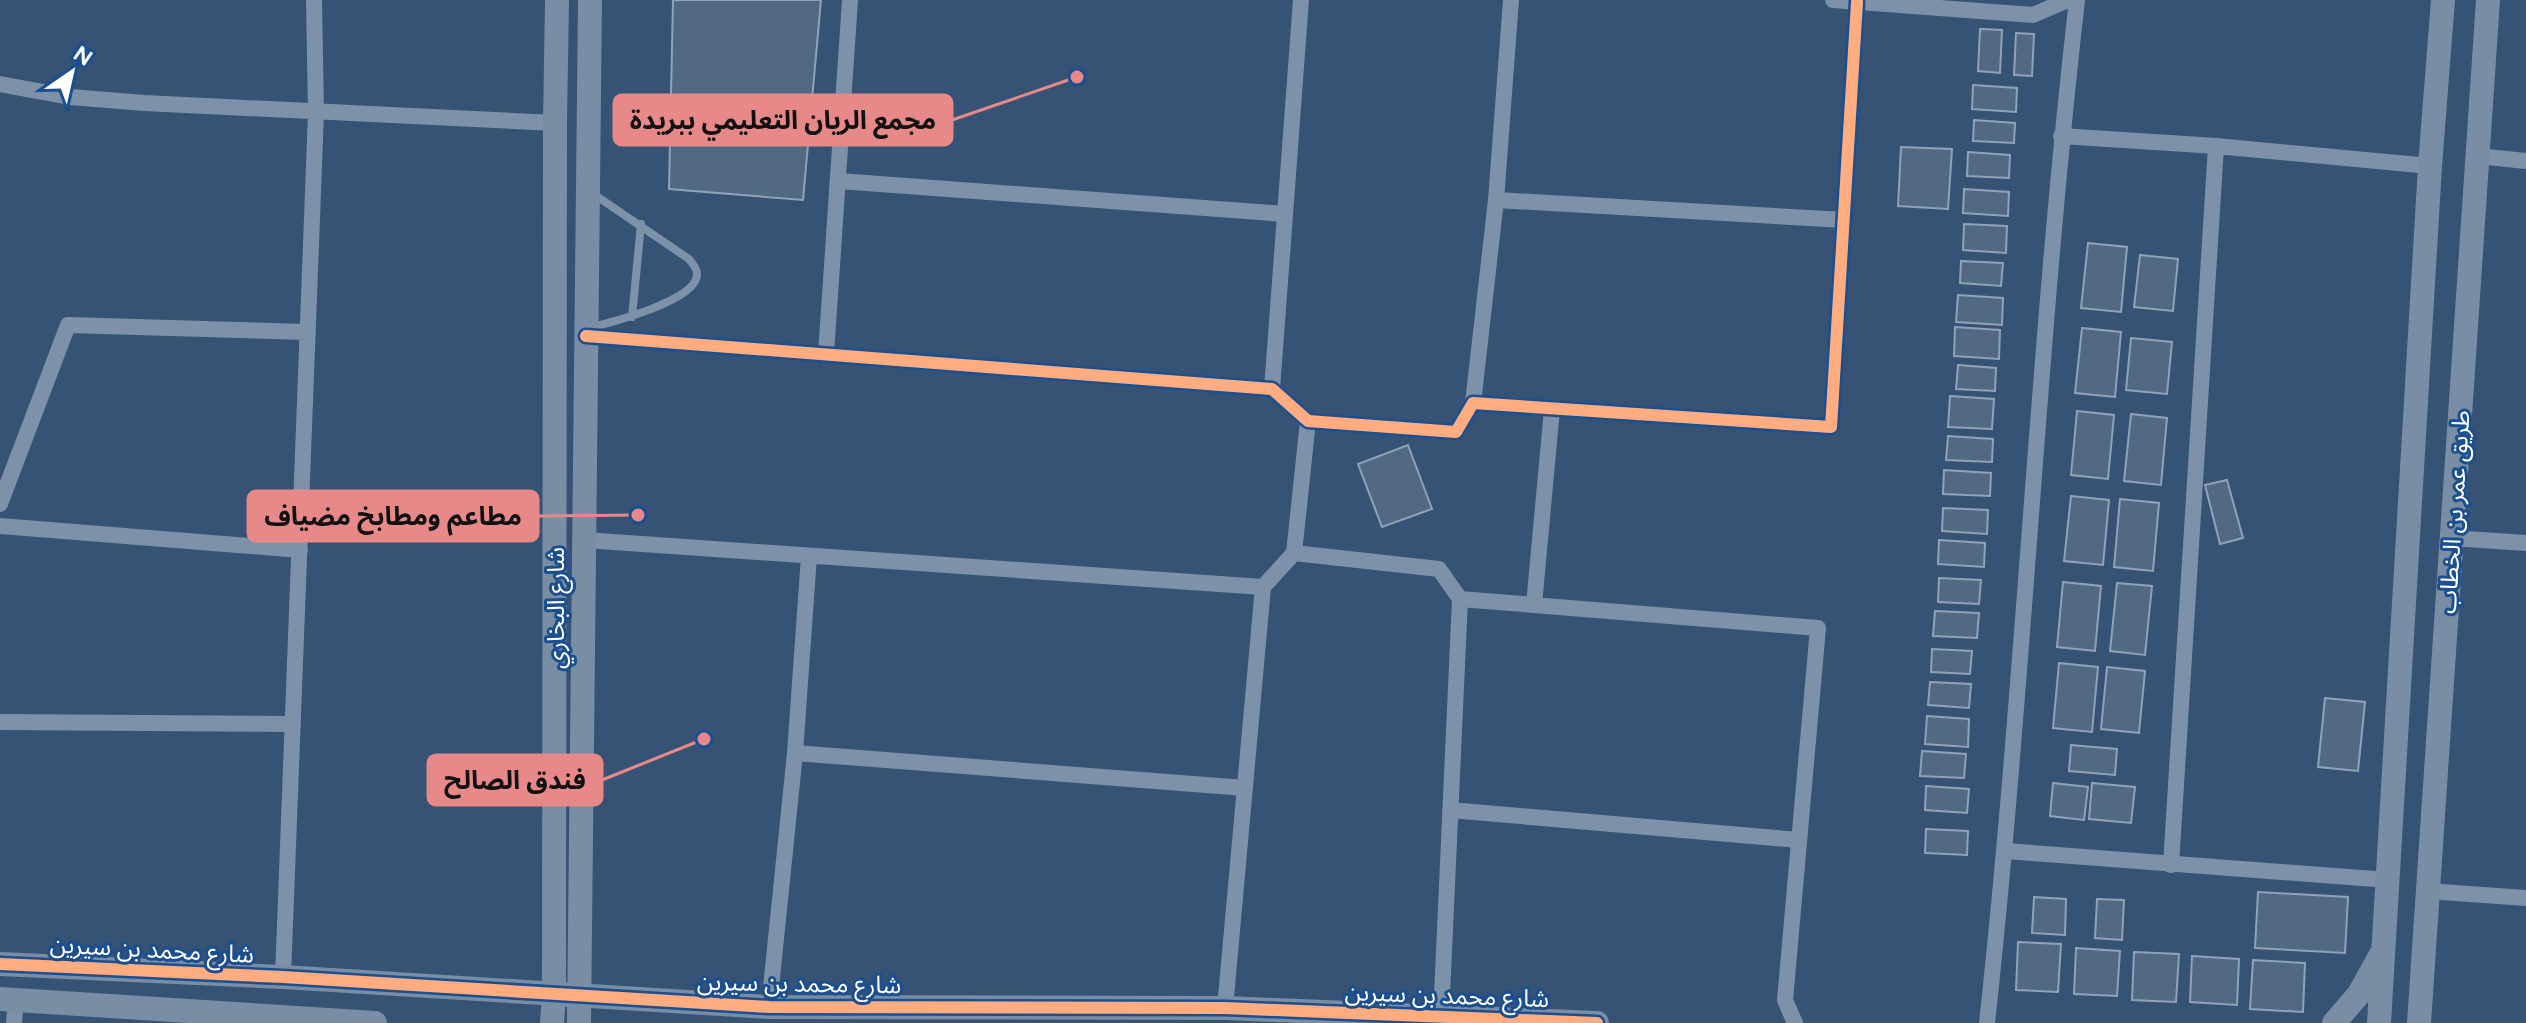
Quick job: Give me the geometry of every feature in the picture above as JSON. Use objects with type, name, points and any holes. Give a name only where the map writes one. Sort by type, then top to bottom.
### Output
[{"type":"main road","name":"شارع البخاري","points":[[557,0],[555,123],[567,995],[579,1023]]},
{"type":"main road","name":"شارع البخاري","points":[[552,1023],[567,995],[585,540],[590,0]]},
{"type":"main road","name":"طريق عمر بن الخطاب","points":[[2379,1023],[2430,166],[2443,0]]},
{"type":"main road","name":"طريق عمر بن الخطاب","points":[[2419,1023],[2488,0]]},
{"type":"main road","points":[[2334,1023],[2359,994],[2383,951]]},
{"type":"main road","name":"شارع محمد بن سيرين","points":[[0,964],[283,977],[769,1007],[1225,1008],[1597,1023]]},
{"type":"main road","points":[[10,1007],[375,1023]]},
{"type":"street","points":[[283,977],[316,113],[314,0]]},
{"type":"street","points":[[826,354],[850,0]]},
{"type":"street","points":[[1272,389],[1301,0]]},
{"type":"street","points":[[586,332],[1272,389],[1308,421],[1456,432],[1473,403],[1496,200],[1511,0]]},
{"type":"street","points":[[1833,0],[2033,15],[2068,0]]},
{"type":"street","points":[[1987,1023],[2006,851],[2061,136],[2077,0]]},
{"type":"street","points":[[1473,403],[1831,427],[1857,2]]},
{"type":"street","points":[[0,84],[70,97],[316,113],[555,123]]},
{"type":"street","points":[[2061,136],[2216,146],[2430,166]]},
{"type":"street","points":[[2171,865],[2216,146]]},
{"type":"street","points":[[2478,156],[2526,161]]},
{"type":"street","points":[[839,181],[1285,214]]},
{"type":"street","points":[[1496,200],[1844,220]]},
{"type":"street","points":[[0,504],[68,325],[308,332]]},
{"type":"street","points":[[1534,605],[1552,409]]},
{"type":"street","points":[[1225,1008],[1263,587],[1294,553],[1308,421]]},
{"type":"street","points":[[0,526],[300,550]]},
{"type":"street","points":[[2452,538],[2526,543]]},
{"type":"street","points":[[585,540],[1263,587]]},
{"type":"street","points":[[1294,553],[1439,569],[1460,599],[1441,1017]]},
{"type":"street","points":[[769,1007],[795,753],[809,556]]},
{"type":"street","points":[[1460,599],[1818,628],[1785,1000],[1795,1023]]},
{"type":"street","points":[[0,722],[293,724]]},
{"type":"street","points":[[795,753],[1245,788]]},
{"type":"street","points":[[1450,810],[1799,840]]},
{"type":"street","points":[[2006,851],[2388,880]]},
{"type":"street","points":[[2428,891],[2526,898]]},
{"type":"lane","points":[[586,332],[632,317],[688,290],[697,279],[695,266],[689,259],[587,190]]},
{"type":"lane","points":[[632,317],[641,224]]},
{"type":"building","points":[[673,0],[821,0],[803,200],[669,189]]},
{"type":"building","points":[[1980,29],[2002,30],[2000,73],[1978,71]]},
{"type":"building","points":[[2016,33],[2034,34],[2032,76],[2014,75]]},
{"type":"building","points":[[1973,85],[2017,88],[2016,112],[1972,109]]},
{"type":"building","points":[[1974,120],[2015,123],[2014,143],[1973,141]]},
{"type":"building","points":[[1901,147],[1952,149],[1948,209],[1898,206]]},
{"type":"building","points":[[1968,152],[2010,155],[2009,178],[1967,176]]},
{"type":"building","points":[[1964,189],[2009,192],[2008,216],[1963,213]]},
{"type":"building","points":[[1964,224],[2007,226],[2006,253],[1963,250]]},
{"type":"building","points":[[2088,243],[2127,247],[2121,312],[2081,308]]},
{"type":"building","points":[[2140,255],[2178,259],[2173,311],[2134,307]]},
{"type":"building","points":[[1961,261],[2003,263],[2001,286],[1960,283]]},
{"type":"building","points":[[1958,295],[2003,298],[2002,325],[1956,322]]},
{"type":"building","points":[[1955,327],[2000,330],[1999,359],[1954,356]]},
{"type":"building","points":[[2082,328],[2121,332],[2115,397],[2075,393]]},
{"type":"building","points":[[2131,338],[2172,342],[2167,394],[2126,390]]},
{"type":"building","points":[[1958,365],[1996,368],[1995,391],[1956,389]]},
{"type":"building","points":[[1950,396],[1994,399],[1992,429],[1948,427]]},
{"type":"building","points":[[2077,411],[2114,415],[2108,479],[2071,475]]},
{"type":"building","points":[[2131,414],[2167,418],[2161,485],[2124,481]]},
{"type":"building","points":[[1948,436],[1993,439],[1992,462],[1946,460]]},
{"type":"building","points":[[1408,445],[1432,509],[1382,527],[1358,464]]},
{"type":"building","points":[[1944,470],[1991,473],[1990,496],[1943,494]]},
{"type":"building","points":[[2227,480],[2243,538],[2220,544],[2205,485]]},
{"type":"building","points":[[2071,496],[2109,500],[2103,565],[2064,561]]},
{"type":"building","points":[[2120,499],[2159,503],[2153,571],[2114,567]]},
{"type":"building","points":[[1943,508],[1988,510],[1987,534],[1942,531]]},
{"type":"building","points":[[1939,540],[1985,543],[1984,567],[1938,564]]},
{"type":"building","points":[[1939,578],[1981,580],[1979,604],[1938,602]]},
{"type":"building","points":[[2063,582],[2101,586],[2095,651],[2057,647]]},
{"type":"building","points":[[2117,583],[2152,586],[2145,655],[2110,651]]},
{"type":"building","points":[[1935,611],[1979,613],[1977,638],[1933,636]]},
{"type":"building","points":[[1932,649],[1972,651],[1970,674],[1931,672]]},
{"type":"building","points":[[2059,663],[2098,667],[2092,732],[2053,728]]},
{"type":"building","points":[[2107,667],[2145,671],[2139,733],[2101,729]]},
{"type":"building","points":[[1930,682],[1971,684],[1969,708],[1928,705]]},
{"type":"building","points":[[2325,698],[2365,702],[2358,771],[2318,767]]},
{"type":"building","points":[[1927,716],[1969,719],[1968,747],[1925,744]]},
{"type":"building","points":[[2071,745],[2117,749],[2115,775],[2069,771]]},
{"type":"building","points":[[1922,751],[1966,754],[1964,778],[1920,776]]},
{"type":"building","points":[[2053,783],[2088,787],[2084,820],[2050,816]]},
{"type":"building","points":[[2092,783],[2135,787],[2131,823],[2089,819]]},
{"type":"building","points":[[1926,786],[1969,789],[1967,813],[1925,810]]},
{"type":"building","points":[[1926,829],[1968,831],[1967,855],[1925,853]]},
{"type":"building","points":[[2258,892],[2348,897],[2345,953],[2255,948]]},
{"type":"building","points":[[2034,897],[2066,899],[2065,935],[2032,933]]},
{"type":"building","points":[[2097,899],[2124,900],[2122,940],[2095,938]]},
{"type":"building","points":[[2018,942],[2061,944],[2058,992],[2016,990]]},
{"type":"building","points":[[2076,948],[2120,951],[2117,996],[2074,994]]},
{"type":"building","points":[[2134,952],[2179,954],[2176,1002],[2132,1000]]},
{"type":"building","points":[[2192,956],[2239,959],[2237,1005],[2190,1002]]},
{"type":"building","points":[[2253,960],[2305,963],[2303,1012],[2250,1009]]},
{"type":"cycle path","points":[[586,336],[1272,389],[1308,421],[1456,432],[1473,403],[1831,427],[1857,2]]},
{"type":"cycle path","points":[[0,964],[283,977],[769,1007],[1225,1008],[1597,1023]]},
{"type":"place","name":"مجمع الريان التعليمي ببريدة","points":[[1077,77]]},
{"type":"place","name":"مطاعم ومطابخ مضياف","points":[[638,515]]},
{"type":"place","name":"فندق الصالح","points":[[704,739]]}]
